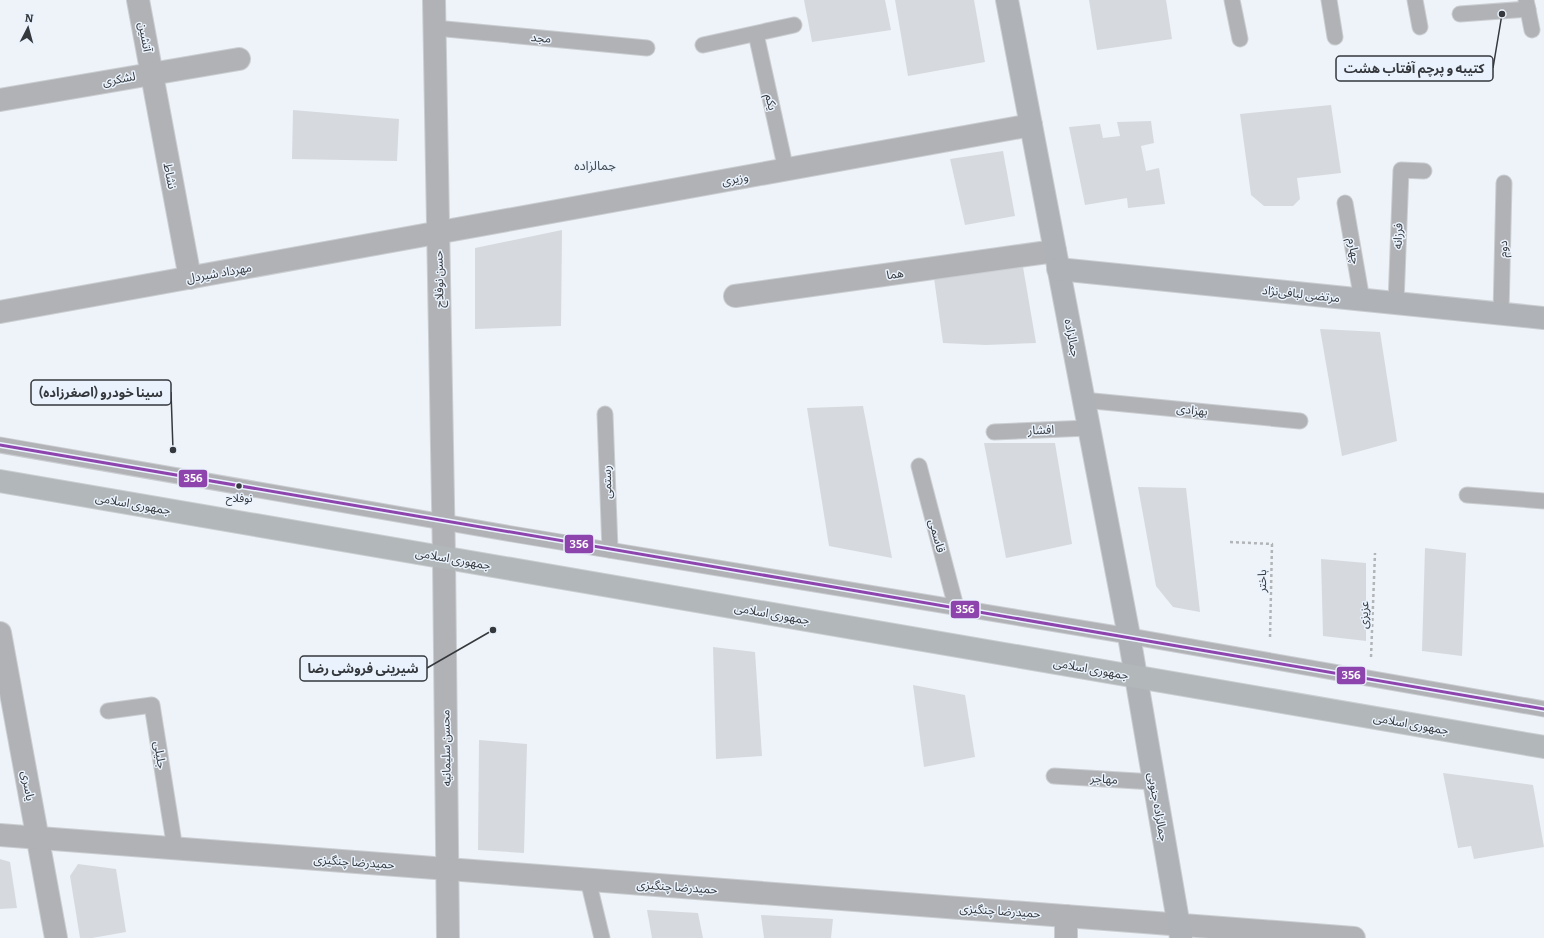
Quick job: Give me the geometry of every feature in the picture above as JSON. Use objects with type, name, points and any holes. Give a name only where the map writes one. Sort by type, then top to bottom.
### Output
[{"type":"main road","name":"جمالزاده","points":[[1007,0],[1129,636],[1134,676]]},
{"type":"main road","name":"مرتضی لبافی‌نژاد","points":[[1056,260],[1362,300],[1544,318]]},
{"type":"main road","name":"جمهوری اسلامی","points":[[0,481],[1544,746]]},
{"type":"main road","name":"جمالزاده جنوبی","points":[[1134,676],[1180,931]]},
{"type":"street","name":"آتشین","points":[[138,0],[151,74]]},
{"type":"street","name":"حسن نوفلاح","points":[[434,0],[444,558]]},
{"type":"street","name":"لشکری","points":[[0,100],[239,58]]},
{"type":"street","name":"نشاط","points":[[151,74],[190,278]]},
{"type":"street","name":"وزیری","points":[[438,233],[1031,125]]},
{"type":"street","name":"مهرداد شیردل","points":[[0,312],[438,233]]},
{"type":"street","name":"هما","points":[[735,296],[1056,260]]},
{"type":"street","name":"محسن سلیمانیه","points":[[444,558],[448,938]]},
{"type":"street","name":"یاسری","points":[[0,633],[56,938]]},
{"type":"street","name":"حمیدرضا چنگیزی","points":[[0,835],[1066,916],[1180,931],[1354,938]]},
{"type":"street","points":[[1066,916],[1066,938]]},
{"type":"lane","points":[[1232,0],[1240,39]]},
{"type":"lane","points":[[1329,0],[1335,37]]},
{"type":"lane","points":[[1415,0],[1420,28]]},
{"type":"lane","points":[[1460,14],[1527,5],[1532,30]]},
{"type":"lane","points":[[703,44],[794,25]]},
{"type":"lane","name":"مجد","points":[[435,28],[647,48]]},
{"type":"lane","name":"یکم","points":[[756,34],[786,170]]},
{"type":"lane","name":"فرزانه","points":[[1396,303],[1401,170],[1424,171]]},
{"type":"lane","name":"دوم","points":[[1501,314],[1504,183]]},
{"type":"lane","name":"چهارم","points":[[1345,203],[1362,300]]},
{"type":"lane","name":"بهزادی","points":[[1084,400],[1300,421]]},
{"type":"lane","name":"رستمی","points":[[605,414],[610,550]]},
{"type":"lane","name":"افشار","points":[[994,432],[1089,428]]},
{"type":"lane","points":[[0,445],[610,550],[1270,660],[1544,709]]},
{"type":"lane","name":"قاسمی","points":[[918,466],[956,607]]},
{"type":"lane","points":[[1467,495],[1544,501]]},
{"type":"lane","name":"جلیلی","points":[[108,711],[152,705],[176,849]]},
{"type":"lane","name":"مهاجر","points":[[1054,776],[1154,782]]},
{"type":"lane","points":[[588,880],[602,938]]},
{"type":"path","name":"باختر","points":[[1230,542],[1272,544],[1270,660]]},
{"type":"path","name":"عزیزی","points":[[1371,678],[1375,553]]},
{"type":"building","points":[[804,0],[885,0],[891,30],[812,42]]},
{"type":"building","points":[[895,0],[974,0],[985,62],[908,76]]},
{"type":"building","points":[[1089,0],[1166,0],[1172,39],[1097,50]]},
{"type":"building","points":[[1331,105],[1341,173],[1297,178],[1300,199],[1293,206],[1264,206],[1251,195],[1240,114]]},
{"type":"building","points":[[293,110],[399,119],[397,161],[292,159]]},
{"type":"building","points":[[1151,121],[1154,143],[1141,146],[1146,171],[1159,168],[1165,204],[1128,208],[1127,198],[1085,205],[1069,127],[1100,124],[1103,138],[1120,136],[1117,122]]},
{"type":"building","points":[[1003,151],[1015,216],[965,225],[950,159]]},
{"type":"building","points":[[562,230],[561,326],[475,329],[475,248]]},
{"type":"building","points":[[1023,267],[1036,343],[986,345],[943,343],[934,278]]},
{"type":"building","points":[[1320,329],[1380,332],[1397,441],[1342,456]]},
{"type":"building","points":[[863,406],[892,558],[829,546],[807,408]]},
{"type":"building","points":[[984,443],[1055,443],[1072,544],[1006,558]]},
{"type":"building","points":[[1138,487],[1186,488],[1200,612],[1173,607],[1156,586]]},
{"type":"building","points":[[1425,548],[1466,553],[1462,656],[1422,651]]},
{"type":"building","points":[[1321,559],[1366,563],[1366,641],[1323,636]]},
{"type":"building","points":[[713,647],[755,652],[762,756],[716,759]]},
{"type":"building","points":[[913,685],[965,695],[975,757],[924,767]]},
{"type":"building","points":[[479,740],[527,744],[524,853],[478,850]]},
{"type":"building","points":[[1443,773],[1533,785],[1544,847],[1474,859],[1471,846],[1458,848]]},
{"type":"building","points":[[0,859],[10,862],[17,908],[0,909]]},
{"type":"building","points":[[78,864],[116,869],[126,932],[92,938],[80,938],[70,876]]},
{"type":"building","points":[[647,910],[698,913],[703,938],[652,938]]},
{"type":"building","points":[[761,915],[833,919],[831,938],[764,938]]},
{"type":"transit line","name":"356","points":[[0,445],[1544,709]]},
{"type":"place","name":"کتیبه و پرچم آفتاب هشت","points":[[1502,14]]},
{"type":"place","name":"سینا خودرو (اصغرزاده)","points":[[173,450]]},
{"type":"place","name":"نوفلاح","points":[[239,486]]},
{"type":"place","name":"شیرینی فروشی رضا","points":[[493,630]]},
{"type":"district","name":"جمالزاده","points":[[595,165]]}]
